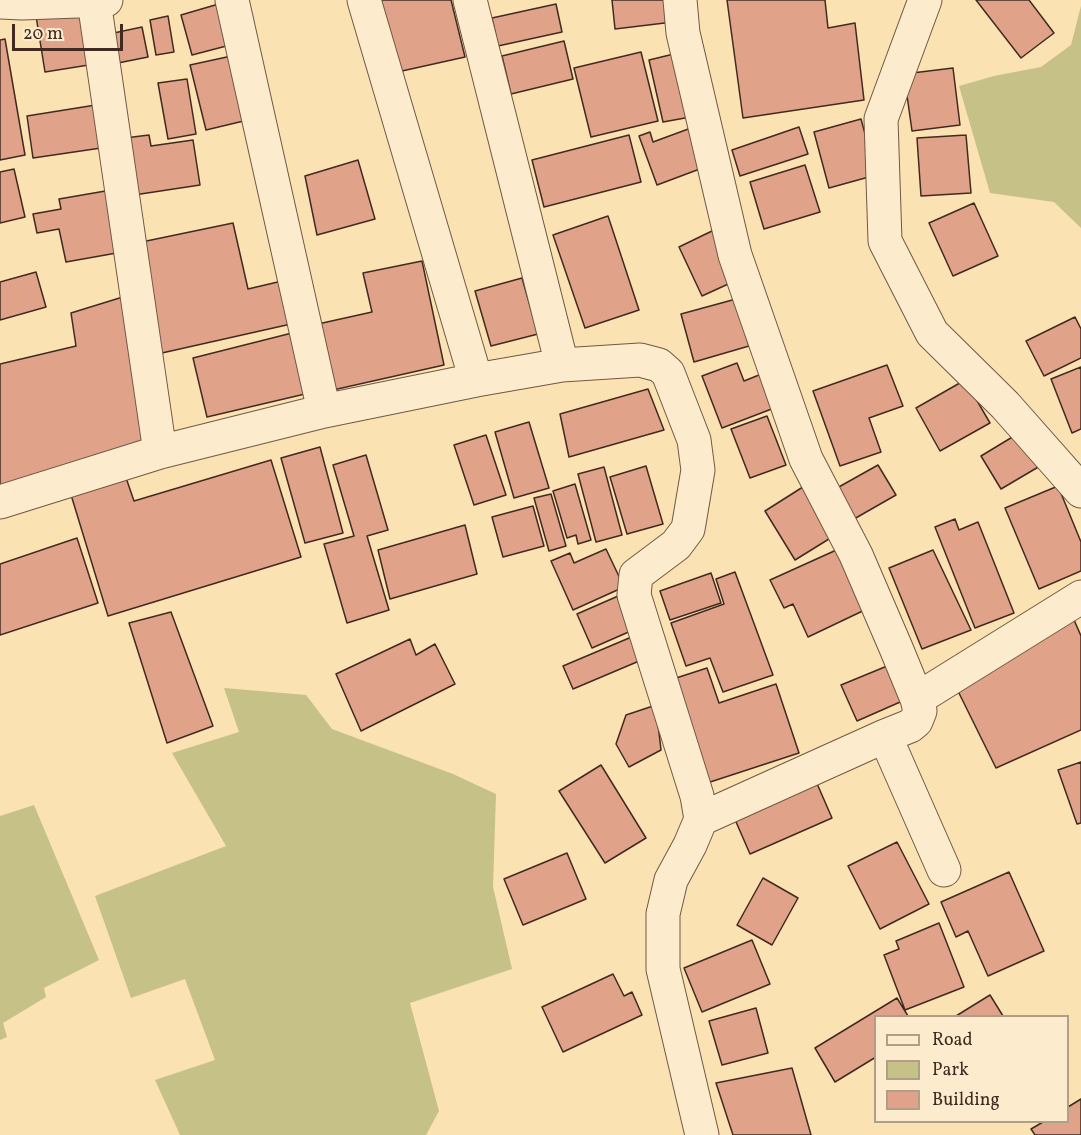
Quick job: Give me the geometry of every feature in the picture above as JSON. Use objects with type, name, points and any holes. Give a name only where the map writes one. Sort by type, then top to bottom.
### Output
[{"type":"street","points":[[232,0],[324,411]]},
{"type":"street","points":[[364,0],[476,380]]},
{"type":"street","points":[[470,0],[562,365]]},
{"type":"street","points":[[680,0],[683,33],[735,255],[806,459],[856,555],[920,711],[916,721],[910,726],[701,819]]},
{"type":"street","points":[[925,0],[881,119],[885,241],[932,333],[1005,405],[1081,491]]},
{"type":"street","points":[[0,2],[100,1],[160,452]]},
{"type":"street","points":[[0,502],[160,452],[324,411],[476,380],[562,365],[640,360],[659,365],[668,373],[694,440],[698,470],[688,529],[676,545],[636,575],[634,596],[697,796],[701,819],[690,845],[670,880],[663,914],[663,969],[702,1135]]},
{"type":"street","points":[[916,699],[1081,597]]},
{"type":"street","points":[[885,736],[944,870]]},
{"type":"green space","points":[[1081,6],[1081,228],[1054,202],[990,193],[959,86],[994,76],[1041,67],[1071,45]]},
{"type":"green space","points":[[224,688],[306,695],[332,729],[453,774],[496,794],[493,887],[512,969],[410,1003],[439,1111],[426,1135],[180,1135],[155,1080],[215,1060],[185,979],[131,998],[95,896],[226,846],[172,753],[239,732]]},
{"type":"green space","points":[[34,805],[99,960],[44,988],[46,997],[3,1023],[7,1037],[0,1040],[0,816]]},
{"type":"building","points":[[376,0],[451,0],[465,57],[393,73]]},
{"type":"building","points":[[612,0],[670,0],[673,22],[615,29]]},
{"type":"building","points":[[727,0],[825,0],[828,28],[855,23],[864,100],[743,118]]},
{"type":"building","points":[[976,0],[1029,0],[1054,33],[1021,58]]},
{"type":"building","points":[[222,3],[234,44],[192,55],[181,15]]},
{"type":"building","points":[[556,4],[562,32],[498,46],[492,18]]},
{"type":"building","points":[[87,8],[95,64],[45,72],[36,16]]},
{"type":"building","points":[[168,16],[174,52],[156,55],[150,20]]},
{"type":"building","points":[[142,27],[148,57],[108,65],[109,34]]},
{"type":"building","points":[[5,39],[25,155],[0,160],[0,40]]},
{"type":"building","points":[[564,41],[573,79],[511,94],[502,56]]},
{"type":"building","points":[[641,52],[658,121],[591,137],[574,68]]},
{"type":"building","points":[[682,52],[696,116],[663,122],[649,60]]},
{"type":"building","points":[[236,55],[252,119],[206,130],[190,65]]},
{"type":"building","points":[[953,68],[960,125],[912,131],[904,74]]},
{"type":"building","points":[[187,79],[196,134],[168,139],[158,83]]},
{"type":"building","points":[[102,104],[108,147],[33,158],[27,116]]},
{"type":"building","points":[[861,119],[876,175],[829,188],[814,132]]},
{"type":"building","points":[[799,127],[808,154],[740,176],[732,150]]},
{"type":"building","points":[[691,128],[705,167],[657,185],[639,136],[650,132],[653,142]]},
{"type":"building","points":[[149,135],[151,146],[193,140],[200,185],[134,195],[125,138]]},
{"type":"building","points":[[629,135],[641,182],[544,207],[532,160]]},
{"type":"building","points":[[966,135],[971,193],[921,196],[917,138]]},
{"type":"building","points":[[358,160],[375,219],[317,235],[305,176]]},
{"type":"building","points":[[805,165],[820,212],[764,229],[750,182]]},
{"type":"building","points":[[14,169],[25,217],[0,223],[0,172]]},
{"type":"building","points":[[117,189],[128,251],[66,262],[59,229],[37,233],[33,214],[61,209],[59,199]]},
{"type":"building","points":[[974,203],[998,256],[953,276],[929,223]]},
{"type":"building","points":[[608,216],[639,310],[585,328],[553,235]]},
{"type":"building","points":[[233,223],[248,289],[282,281],[291,324],[153,355],[132,244]]},
{"type":"building","points":[[714,230],[737,280],[702,296],[679,247]]},
{"type":"building","points":[[422,261],[444,365],[333,390],[318,324],[372,312],[363,273]]},
{"type":"building","points":[[36,272],[46,307],[0,320],[0,282]]},
{"type":"building","points":[[522,278],[538,334],[491,346],[475,291]]},
{"type":"building","points":[[126,296],[147,445],[0,488],[0,364],[76,346],[71,313]]},
{"type":"building","points":[[736,299],[749,346],[694,362],[681,314]]},
{"type":"building","points":[[1075,317],[1081,329],[1081,358],[1044,376],[1026,341]]},
{"type":"building","points":[[292,333],[305,394],[207,417],[193,358]]},
{"type":"building","points":[[737,363],[744,381],[769,371],[782,405],[722,428],[702,376]]},
{"type":"building","points":[[887,365],[903,406],[869,418],[881,452],[840,466],[813,391]]},
{"type":"building","points":[[1081,367],[1081,429],[1072,433],[1051,379]]},
{"type":"building","points":[[965,380],[990,423],[940,451],[916,408]]},
{"type":"building","points":[[648,389],[664,430],[569,457],[560,414]]},
{"type":"building","points":[[767,416],[786,465],[750,478],[731,429]]},
{"type":"building","points":[[529,422],[549,488],[514,498],[495,432]]},
{"type":"building","points":[[1019,433],[1040,466],[1001,489],[981,456]]},
{"type":"building","points":[[486,435],[506,495],[474,505],[454,445]]},
{"type":"building","points":[[320,447],[343,533],[305,543],[281,458]]},
{"type":"building","points":[[366,455],[388,530],[367,536],[389,610],[347,623],[324,544],[354,536],[333,465]]},
{"type":"building","points":[[271,460],[301,557],[108,616],[68,485],[123,469],[134,501]]},
{"type":"building","points":[[878,465],[896,495],[854,519],[837,488]]},
{"type":"building","points":[[646,466],[663,524],[627,534],[610,477]]},
{"type":"building","points":[[604,467],[622,535],[596,542],[578,474]]},
{"type":"building","points":[[575,484],[591,540],[578,544],[576,535],[567,538],[553,491]]},
{"type":"building","points":[[806,485],[837,534],[795,560],[765,511]]},
{"type":"building","points":[[1058,486],[1081,542],[1081,571],[1039,589],[1005,508]]},
{"type":"building","points":[[551,494],[566,546],[549,551],[534,498]]},
{"type":"building","points":[[533,506],[544,546],[503,557],[492,517]]},
{"type":"building","points":[[955,519],[959,530],[978,522],[1014,613],[975,628],[935,527]]},
{"type":"building","points":[[465,525],[477,574],[390,599],[378,550]]},
{"type":"building","points":[[77,538],[98,603],[0,635],[0,564]]},
{"type":"building","points":[[843,547],[871,607],[808,637],[793,604],[784,608],[770,580]]},
{"type":"building","points":[[606,549],[624,587],[573,610],[551,561],[570,553],[574,563]]},
{"type":"building","points":[[933,550],[971,630],[922,649],[889,568]]},
{"type":"building","points":[[735,572],[773,675],[723,692],[710,658],[686,666],[671,623],[724,604],[716,579]]},
{"type":"building","points":[[711,573],[721,603],[670,620],[660,591]]},
{"type":"building","points":[[625,593],[640,627],[592,648],[577,614]]},
{"type":"building","points":[[171,612],[213,726],[167,743],[129,623]]},
{"type":"building","points":[[1071,613],[1081,636],[1081,730],[996,768],[954,683]]},
{"type":"building","points":[[641,633],[651,656],[573,689],[563,666]]},
{"type":"building","points":[[410,639],[416,655],[435,644],[455,684],[361,731],[336,674]]},
{"type":"building","points":[[892,664],[907,699],[857,721],[841,685]]},
{"type":"building","points":[[707,668],[719,703],[776,684],[799,753],[704,784],[670,680]]},
{"type":"building","points":[[662,703],[658,724],[661,750],[629,767],[616,744],[626,715]]},
{"type":"building","points":[[1081,762],[1081,823],[1077,824],[1058,770]]},
{"type":"building","points":[[601,765],[646,838],[605,863],[559,791]]},
{"type":"building","points":[[815,779],[832,818],[750,854],[733,815]]},
{"type":"building","points":[[897,842],[929,904],[880,929],[848,866]]},
{"type":"building","points":[[567,853],[586,899],[523,925],[504,879]]},
{"type":"building","points":[[1009,872],[1044,951],[988,976],[968,931],[956,937],[941,902]]},
{"type":"building","points":[[763,878],[798,898],[772,945],[737,925]]},
{"type":"building","points":[[939,923],[964,987],[905,1010],[884,955],[899,949],[896,941]]},
{"type":"building","points":[[752,940],[770,984],[702,1012],[684,968]]},
{"type":"building","points":[[613,974],[624,996],[632,992],[642,1015],[563,1052],[542,1007]]},
{"type":"building","points":[[990,995],[1002,1015],[958,1015]]},
{"type":"building","points":[[897,998],[907,1015],[874,1015],[874,1058],[835,1082],[815,1048]]},
{"type":"building","points":[[756,1008],[768,1053],[722,1065],[709,1021]]},
{"type":"building","points":[[792,1068],[811,1135],[733,1135],[716,1083]]},
{"type":"building","points":[[1081,1099],[1081,1135],[1035,1135],[1031,1129],[1041,1123],[1069,1123],[1069,1106]]}]
